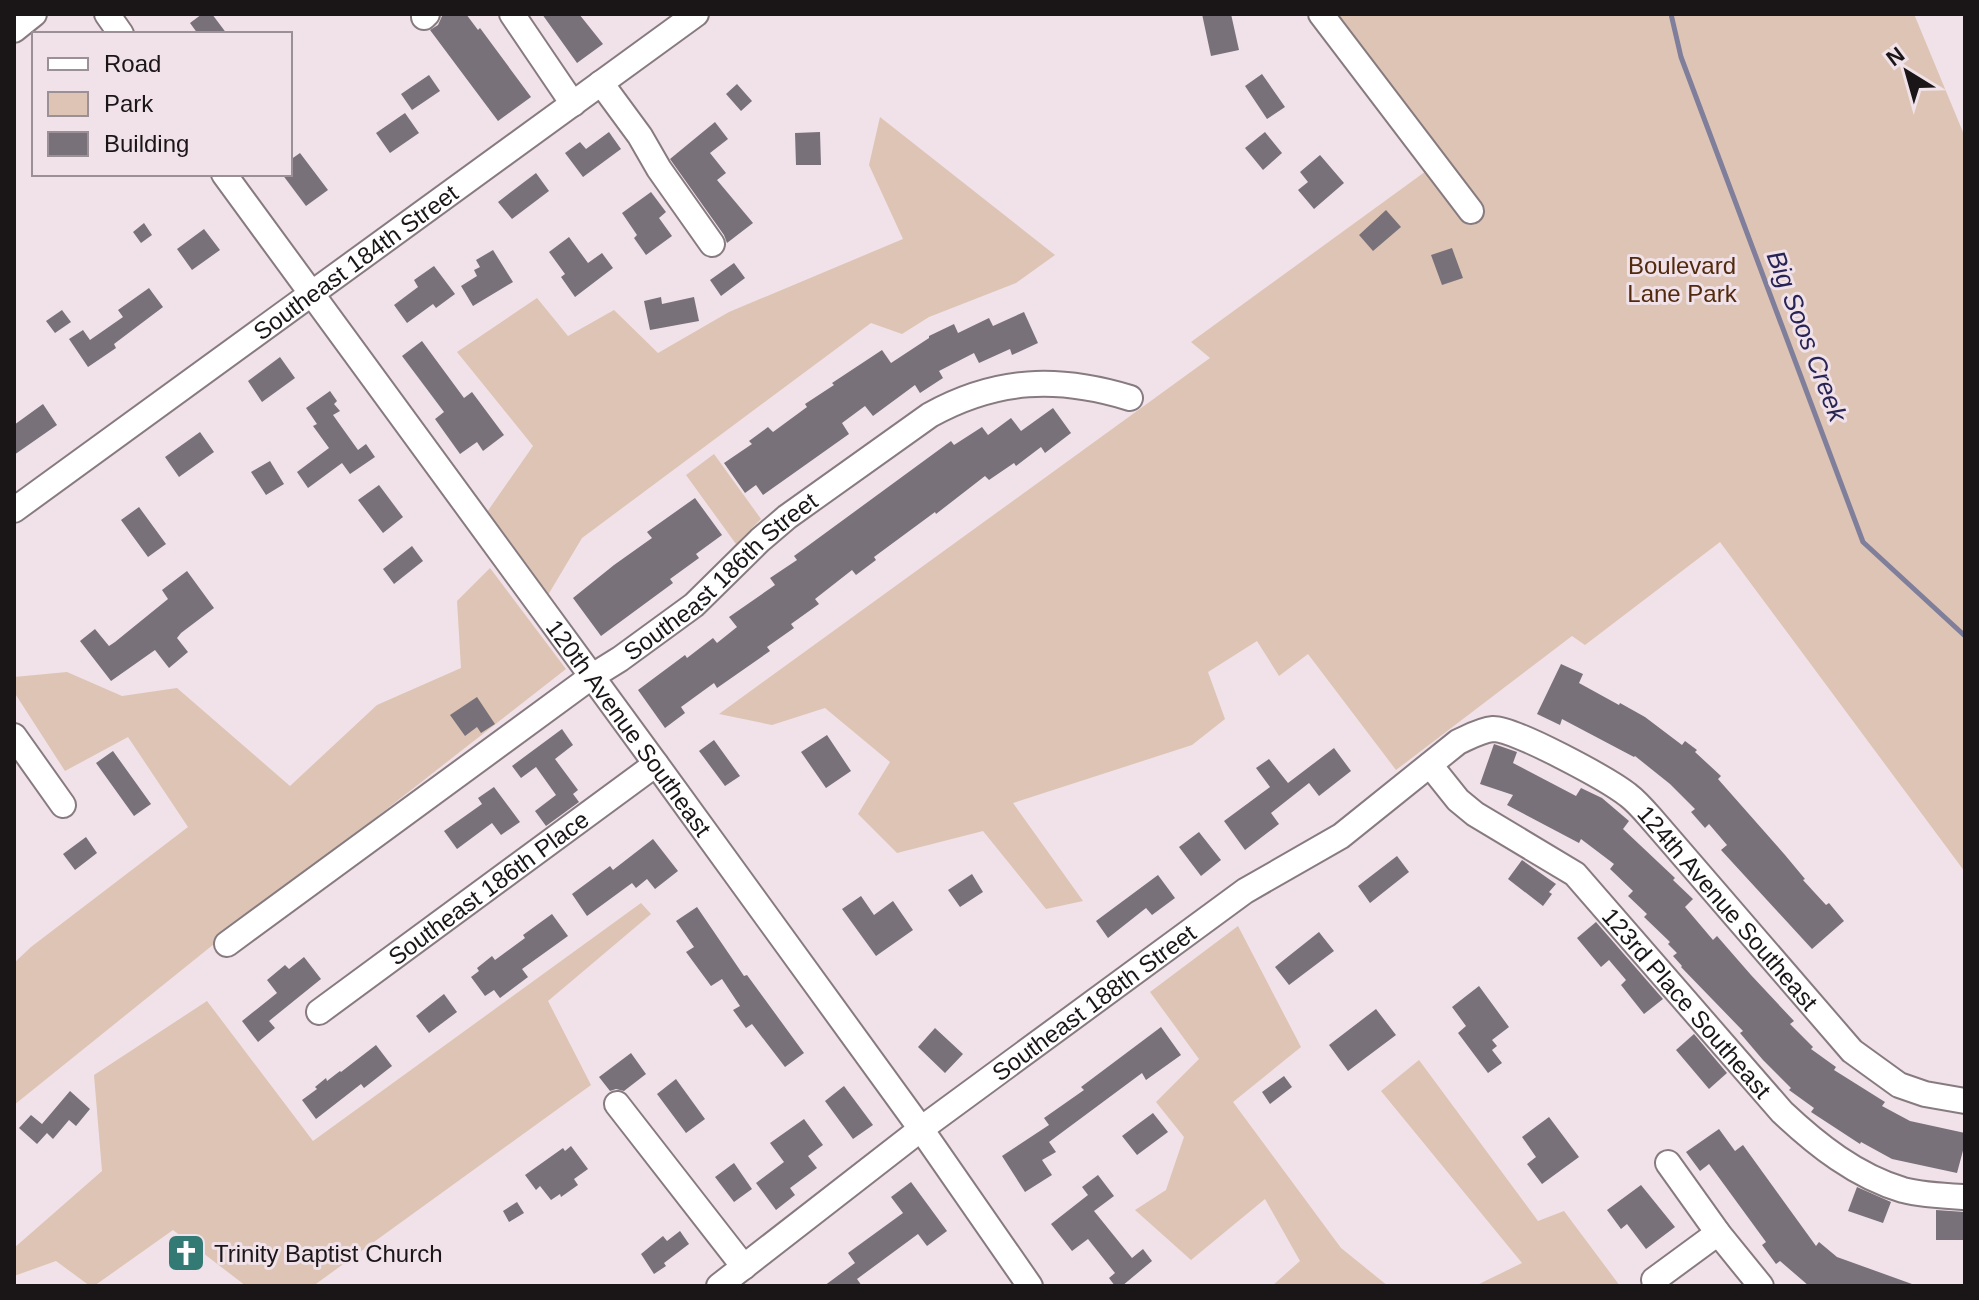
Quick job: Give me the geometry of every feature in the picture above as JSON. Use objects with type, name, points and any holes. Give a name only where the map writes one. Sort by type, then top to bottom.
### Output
[{"type":"street","points":[[14,30],[34,14]]},
{"type":"street","points":[[107,14],[120,32]]},
{"type":"street","points":[[512,14],[573,104]]},
{"type":"street","name":"Southeast 184th Street","points":[[14,510],[696,14]]},
{"type":"street","points":[[1321,14],[1471,211]]},
{"type":"street","points":[[601,83],[712,244]]},
{"type":"street","name":"120th Avenue Southeast","points":[[225,176],[921,1129],[1030,1286]]},
{"type":"street","name":"Southeast 186th Street","points":[[227,944],[694,605],[787,517],[930,415],[955,401],[985,390],[1015,384],[1064,383],[1130,398]]},
{"type":"street","name":"124th Avenue Southeast","points":[[1479,733],[1493,729],[1508,731],[1628,795],[1852,1051],[1899,1085],[1925,1094],[1965,1101]]},
{"type":"street","name":"Southeast 188th Street","points":[[719,1286],[921,1129],[1245,891],[1341,836],[1458,742],[1479,733]]},
{"type":"street","points":[[14,736],[63,805]]},
{"type":"street","name":"Southeast 186th Place","points":[[319,1012],[656,764]]},
{"type":"street","name":"123rd Place Southeast","points":[[1430,765],[1458,800],[1475,814],[1575,874],[1782,1112],[1808,1137],[1867,1176],[1904,1190],[1965,1197]]},
{"type":"street","points":[[617,1104],[744,1267]]},
{"type":"street","points":[[1668,1163],[1761,1286]]},
{"type":"street","points":[[1654,1280],[1718,1233]]},
{"type":"green space","name":"Boulevard Lane Park","points":[[1337,14],[1914,14],[1965,137],[1965,872],[1720,542],[1585,645],[1572,636],[1396,770],[1308,654],[1279,676],[1257,641],[1208,672],[1225,719],[1192,745],[1013,803],[1083,901],[1046,909],[983,831],[897,853],[858,814],[890,762],[825,708],[772,725],[719,714],[1210,358],[1191,342],[1444,158]]},
{"type":"green space","points":[[880,117],[1055,255],[1016,283],[929,317],[902,334],[871,323],[582,538],[548,595],[485,515],[533,446],[457,352],[537,298],[568,336],[614,310],[658,353],[729,312],[903,239],[869,165]]},
{"type":"green space","points":[[714,454],[761,519],[736,544],[686,475]]},
{"type":"green space","points":[[490,568],[566,669],[219,940],[14,1105],[14,963],[188,827],[128,737],[65,771],[14,692],[14,677],[67,672],[122,696],[177,688],[290,786],[377,705],[461,668],[457,601]]},
{"type":"green space","points":[[641,903],[651,914],[548,1001],[591,1085],[313,1286],[246,1286],[173,1230],[94,1286],[56,1261],[14,1276],[14,1248],[102,1171],[94,1075],[207,1001],[313,1141]]},
{"type":"green space","points":[[1238,926],[1301,1047],[1233,1102],[1341,1248],[1388,1286],[1272,1286],[1300,1261],[1265,1199],[1191,1260],[1135,1210],[1166,1190],[1184,1137],[1156,1102],[1199,1059],[1150,992]]},
{"type":"green space","points":[[1419,1060],[1538,1221],[1564,1211],[1620,1286],[1475,1286],[1522,1263],[1381,1091]]},
{"type":"building","points":[[202,14],[212,14],[226,32],[197,32],[190,23]]},
{"type":"building","points":[[443,14],[466,14],[531,97],[498,121],[430,30],[438,25]]},
{"type":"building","points":[[542,14],[579,14],[603,44],[577,63]]},
{"type":"building","points":[[1202,14],[1231,14],[1239,50],[1211,56]]},
{"type":"building","points":[[1262,74],[1285,107],[1267,119],[1245,86]]},
{"type":"building","points":[[429,75],[440,91],[412,110],[401,94]]},
{"type":"building","points":[[737,84],[752,101],[741,111],[726,94]]},
{"type":"building","points":[[405,113],[419,133],[390,153],[376,133]]},
{"type":"building","points":[[715,122],[728,139],[710,153],[726,173],[717,180],[753,223],[727,243],[670,159]]},
{"type":"building","points":[[609,132],[621,149],[583,177],[565,153],[580,142],[586,149]]},
{"type":"building","points":[[820,132],[821,165],[796,165],[795,133]]},
{"type":"building","points":[[1265,132],[1282,153],[1263,170],[1245,148]]},
{"type":"building","points":[[300,153],[328,190],[306,206],[284,176],[292,176],[292,159]]},
{"type":"building","points":[[1320,155],[1344,183],[1314,209],[1298,190],[1308,182],[1300,172]]},
{"type":"building","points":[[536,173],[549,191],[512,219],[498,202]]},
{"type":"building","points":[[651,192],[666,212],[659,218],[672,236],[646,255],[622,213]]},
{"type":"building","points":[[1386,210],[1401,227],[1373,251],[1359,235]]},
{"type":"building","points":[[144,223],[152,235],[141,243],[133,232]]},
{"type":"building","points":[[204,229],[220,250],[192,270],[177,249]]},
{"type":"building","points":[[569,237],[588,263],[602,253],[613,268],[575,297],[561,277],[565,274],[549,252]]},
{"type":"building","points":[[1452,248],[1463,278],[1442,285],[1431,255]]},
{"type":"building","points":[[493,250],[513,282],[473,306],[461,286],[477,276],[474,270],[480,267],[476,260]]},
{"type":"building","points":[[734,263],[745,278],[721,296],[710,280]]},
{"type":"building","points":[[434,266],[455,294],[436,308],[433,304],[407,323],[394,305],[418,287],[414,280]]},
{"type":"building","points":[[149,288],[163,307],[114,344],[116,348],[88,367],[69,339],[83,330],[90,340],[123,317],[118,310]]},
{"type":"building","points":[[661,297],[662,304],[694,297],[699,321],[650,330],[644,301]]},
{"type":"building","points":[[62,310],[71,322],[55,333],[46,321]]},
{"type":"building","points":[[1024,312],[1038,343],[1012,355],[1010,349],[979,363],[974,353],[939,371],[943,378],[920,393],[915,385],[873,416],[865,406],[842,423],[849,434],[763,495],[756,485],[745,493],[724,463],[752,444],[749,441],[768,427],[773,432],[807,407],[805,404],[834,385],[832,383],[882,350],[891,363],[929,336],[954,324],[958,333],[989,318],[993,326]]},
{"type":"building","points":[[422,341],[464,398],[472,392],[504,435],[483,451],[477,442],[460,454],[435,419],[444,412],[402,356]]},
{"type":"building","points":[[280,357],[295,378],[262,402],[248,381]]},
{"type":"building","points":[[330,391],[340,411],[333,415],[358,450],[366,444],[375,457],[350,474],[342,463],[308,488],[297,472],[329,448],[313,426],[317,424],[306,408]]},
{"type":"building","points":[[43,404],[57,425],[14,455],[14,425]]},
{"type":"building","points":[[1053,408],[1071,433],[1045,453],[1041,447],[1016,466],[1014,463],[989,480],[985,476],[874,557],[876,560],[856,575],[852,570],[815,599],[819,604],[791,624],[794,628],[767,647],[770,651],[717,688],[714,683],[681,707],[685,713],[665,728],[638,690],[685,655],[687,658],[713,638],[717,643],[737,627],[729,617],[775,585],[770,578],[797,560],[794,556],[951,441],[954,445],[982,427],[988,435],[1011,418],[1021,431]]},
{"type":"building","points":[[200,432],[214,452],[179,477],[165,457]]},
{"type":"building","points":[[270,461],[284,484],[266,495],[251,472]]},
{"type":"building","points":[[379,485],[403,517],[383,533],[358,500]]},
{"type":"building","points":[[695,498],[722,535],[696,554],[699,558],[670,579],[673,583],[601,636],[573,598],[652,538],[647,532]]},
{"type":"building","points":[[139,507],[166,544],[148,557],[121,520]]},
{"type":"building","points":[[412,546],[423,561],[394,584],[383,569]]},
{"type":"building","points":[[187,571],[214,608],[177,638],[188,652],[169,668],[155,650],[111,681],[80,641],[95,629],[109,646],[168,599],[162,590]]},
{"type":"building","points":[[1561,664],[1583,674],[1579,683],[1645,717],[1682,745],[1685,741],[1697,750],[1695,752],[1721,776],[1718,779],[1803,880],[1844,921],[1812,949],[1721,850],[1727,845],[1709,824],[1705,828],[1691,812],[1695,809],[1670,784],[1635,756],[1562,719],[1560,725],[1537,714]]},
{"type":"building","points":[[477,697],[495,724],[481,733],[477,727],[465,736],[450,715]]},
{"type":"building","points":[[562,729],[573,745],[555,759],[578,790],[573,794],[579,802],[546,826],[535,811],[556,795],[536,767],[521,778],[512,766]]},
{"type":"building","points":[[827,735],[851,771],[826,788],[801,752]]},
{"type":"building","points":[[714,740],[740,776],[725,786],[699,751]]},
{"type":"building","points":[[1494,744],[1517,752],[1513,763],[1576,796],[1581,788],[1602,798],[1629,821],[1623,829],[1693,899],[1685,907],[1713,940],[1717,936],[1794,1021],[1790,1024],[1813,1047],[1811,1049],[1836,1067],[1834,1070],[1885,1102],[1882,1106],[1910,1121],[1965,1133],[1957,1173],[1892,1159],[1860,1144],[1811,1112],[1814,1108],[1789,1090],[1791,1088],[1740,1033],[1743,1031],[1681,967],[1673,956],[1677,953],[1668,944],[1670,942],[1644,917],[1647,914],[1628,896],[1633,891],[1610,869],[1614,864],[1581,839],[1579,843],[1507,805],[1513,795],[1480,784]]},
{"type":"building","points":[[1334,748],[1351,771],[1319,796],[1309,783],[1271,813],[1279,824],[1245,850],[1224,821],[1270,787],[1256,768],[1269,759],[1288,783]]},
{"type":"building","points":[[113,751],[151,804],[134,816],[96,763]]},
{"type":"building","points":[[494,787],[520,822],[501,835],[492,823],[457,849],[444,831],[482,804],[478,798]]},
{"type":"building","points":[[1199,832],[1221,860],[1201,876],[1179,847]]},
{"type":"building","points":[[86,837],[97,853],[75,870],[63,854]]},
{"type":"building","points":[[653,839],[678,871],[655,889],[647,879],[636,888],[632,883],[587,916],[572,894],[610,866],[613,870]]},
{"type":"building","points":[[1397,856],[1409,872],[1370,903],[1358,886]]},
{"type":"building","points":[[1522,860],[1556,884],[1543,906],[1508,879]]},
{"type":"building","points":[[972,874],[983,892],[960,907],[948,890]]},
{"type":"building","points":[[1158,875],[1175,898],[1152,915],[1146,908],[1108,938],[1096,921]]},
{"type":"building","points":[[861,896],[874,915],[893,901],[913,930],[876,956],[842,909]]},
{"type":"building","points":[[697,907],[744,976],[747,975],[804,1053],[785,1067],[752,1024],[746,1028],[733,1010],[740,1006],[722,979],[711,986],[686,952],[694,947],[676,921]]},
{"type":"building","points":[[552,914],[568,936],[522,969],[528,977],[500,998],[494,990],[485,996],[471,977],[479,971],[477,968],[492,956],[495,960]]},
{"type":"building","points":[[1596,922],[1663,999],[1644,1014],[1621,985],[1626,980],[1609,960],[1601,967],[1577,938]]},
{"type":"building","points":[[1319,932],[1334,951],[1289,985],[1275,967]]},
{"type":"building","points":[[304,957],[321,979],[269,1021],[275,1028],[258,1042],[242,1021],[277,993],[267,980],[285,965],[289,969]]},
{"type":"building","points":[[1479,986],[1509,1027],[1492,1040],[1497,1046],[1492,1050],[1502,1063],[1488,1073],[1458,1033],[1466,1026],[1452,1007]]},
{"type":"building","points":[[444,994],[457,1012],[429,1033],[416,1016]]},
{"type":"building","points":[[1376,1009],[1396,1035],[1348,1071],[1329,1045]]},
{"type":"building","points":[[1161,1027],[1181,1055],[1146,1080],[1142,1073],[1049,1142],[1056,1152],[1042,1160],[1052,1175],[1025,1192],[1002,1156],[1049,1125],[1044,1118],[1084,1090],[1081,1087]]},
{"type":"building","points":[[935,1028],[963,1054],[945,1073],[918,1047]]},
{"type":"building","points":[[1694,1034],[1727,1073],[1709,1089],[1676,1050]]},
{"type":"building","points":[[376,1045],[392,1066],[364,1088],[361,1084],[316,1119],[302,1100],[326,1078],[327,1081],[341,1072]]},
{"type":"building","points":[[631,1053],[646,1074],[624,1091],[610,1091],[599,1077]]},
{"type":"building","points":[[1284,1076],[1292,1087],[1270,1104],[1262,1092]]},
{"type":"building","points":[[676,1079],[705,1119],[686,1133],[657,1094]]},
{"type":"building","points":[[844,1086],[873,1125],[853,1139],[825,1101]]},
{"type":"building","points":[[70,1091],[90,1109],[76,1126],[69,1120],[53,1139],[47,1133],[37,1144],[19,1128],[31,1115],[42,1124]]},
{"type":"building","points":[[1153,1113],[1168,1132],[1137,1155],[1122,1136]]},
{"type":"building","points":[[1549,1117],[1579,1157],[1542,1184],[1527,1164],[1536,1157],[1522,1137]]},
{"type":"building","points":[[804,1119],[823,1145],[808,1156],[817,1168],[790,1188],[795,1195],[776,1210],[756,1183],[784,1162],[770,1143]]},
{"type":"building","points":[[1719,1129],[1735,1151],[1743,1145],[1816,1246],[1819,1242],[1837,1257],[1911,1286],[1809,1286],[1780,1261],[1776,1264],[1762,1245],[1766,1242],[1709,1164],[1700,1171],[1686,1152]]},
{"type":"building","points":[[571,1146],[588,1169],[574,1179],[578,1185],[551,1200],[540,1186],[536,1190],[525,1175],[563,1148],[565,1151]]},
{"type":"building","points":[[734,1163],[752,1189],[734,1202],[715,1177]]},
{"type":"building","points":[[1098,1175],[1114,1196],[1094,1211],[1132,1258],[1143,1249],[1152,1261],[1122,1286],[1115,1286],[1109,1278],[1115,1273],[1088,1239],[1072,1251],[1051,1224],[1088,1195],[1082,1187]]},
{"type":"building","points":[[911,1182],[947,1231],[927,1246],[918,1234],[857,1279],[862,1286],[824,1286],[855,1263],[848,1253],[903,1213],[891,1197]]},
{"type":"building","points":[[1641,1185],[1675,1227],[1646,1249],[1627,1224],[1621,1229],[1607,1210]]},
{"type":"building","points":[[1857,1187],[1891,1202],[1883,1223],[1848,1211]]},
{"type":"building","points":[[517,1202],[524,1213],[509,1222],[503,1211]]},
{"type":"building","points":[[1936,1210],[1965,1212],[1965,1240],[1936,1240]]},
{"type":"building","points":[[680,1231],[689,1244],[654,1274],[641,1254],[663,1236],[667,1241]]},
{"type":"waterway","name":"Big Soos Creek","points":[[1671,14],[1681,57],[1863,542],[1965,636]]},
{"type":"place","name":"Trinity Baptist Church","points":[[186,1253]]}]
